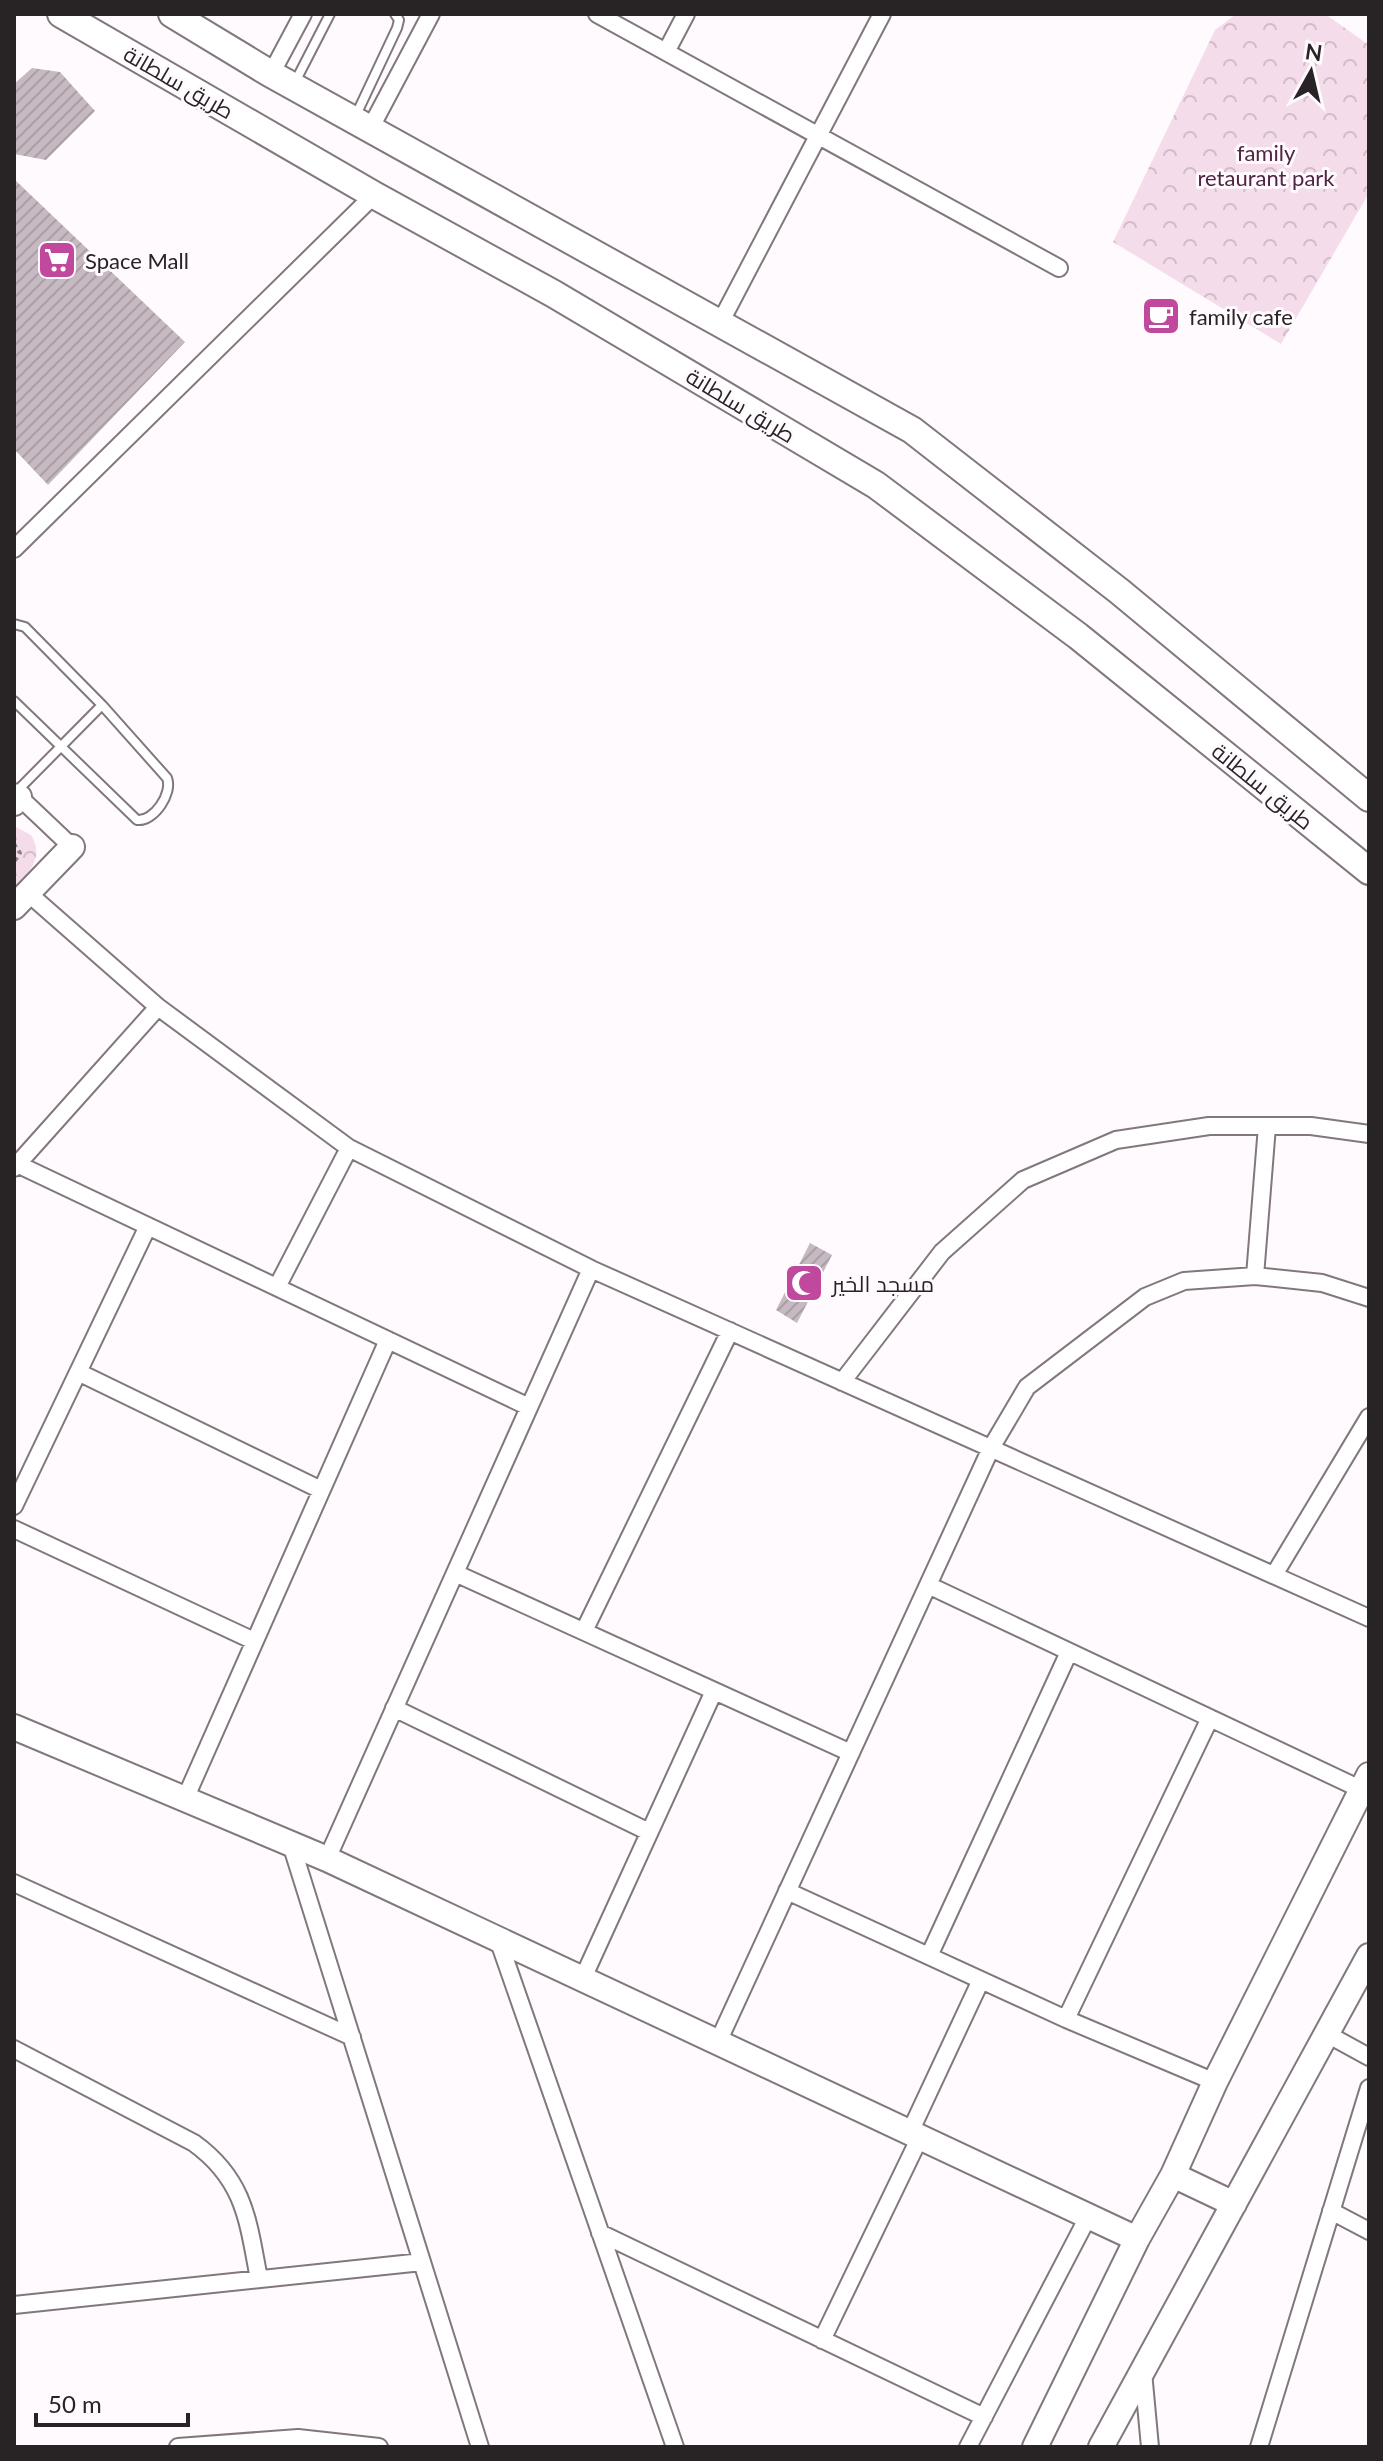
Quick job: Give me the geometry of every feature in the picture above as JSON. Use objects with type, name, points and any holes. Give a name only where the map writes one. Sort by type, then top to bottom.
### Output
[{"type":"main road","name":"طريق سلطانة","points":[[61,14],[374,195],[554,294],[876,485],[1078,636],[1369,871]]},
{"type":"main road","points":[[172,14],[282,80],[912,430],[1119,591],[1369,798]]},
{"type":"street","points":[[282,80],[303,14]]},
{"type":"street","points":[[362,124],[431,14]]},
{"type":"street","points":[[597,14],[1059,268]]},
{"type":"street","points":[[666,52],[686,14]]},
{"type":"street","points":[[720,323],[882,14]]},
{"type":"street","points":[[14,549],[374,195]]},
{"type":"street","points":[[16,796],[72,847],[21,900],[158,1007],[349,1148],[591,1269],[1369,1618]]},
{"type":"street","points":[[158,1007],[16,1166],[529,1407]]},
{"type":"street","points":[[842,1382],[942,1252],[1023,1180],[1116,1140],[1209,1126],[1311,1126],[1369,1134]]},
{"type":"street","points":[[1255,1276],[1267,1126]]},
{"type":"street","points":[[277,1287],[349,1148]]},
{"type":"street","points":[[14,1506],[148,1226]]},
{"type":"street","points":[[327,1859],[591,1269]]},
{"type":"street","points":[[718,2042],[991,1448],[1027,1387],[1145,1297],[1184,1281],[1255,1276],[1322,1283],[1369,1298]]},
{"type":"street","points":[[584,1631],[730,1331]]},
{"type":"street","points":[[185,1799],[388,1340]]},
{"type":"street","points":[[78,1372],[321,1490]]},
{"type":"street","points":[[1274,1575],[1369,1417]]},
{"type":"street","points":[[14,1529],[254,1641]]},
{"type":"street","points":[[455,1573],[851,1753]]},
{"type":"street","points":[[928,1585],[1210,1718],[1364,1783],[1215,2082],[1173,2175],[1137,2239],[1035,2447]]},
{"type":"street","points":[[929,1956],[1069,1652]]},
{"type":"street","points":[[583,1978],[714,1691]]},
{"type":"street","points":[[394,1708],[649,1832]]},
{"type":"street","points":[[1066,2019],[1210,1718]]},
{"type":"street","points":[[14,1727],[327,1859],[1137,2239]]},
{"type":"street","points":[[291,1844],[480,2447]]},
{"type":"street","points":[[14,1883],[352,2037]]},
{"type":"street","points":[[787,1891],[1066,2019],[1215,2082]]},
{"type":"street","points":[[498,1939],[675,2447]]},
{"type":"street","points":[[1101,2447],[1369,1956]]},
{"type":"street","points":[[822,2340],[981,1980]]},
{"type":"street","points":[[1327,2034],[1369,2057]]},
{"type":"street","points":[[16,2053],[194,2143],[213,2157],[230,2177],[248,2218],[259,2279]]},
{"type":"street","points":[[1259,2447],[1369,2088]]},
{"type":"street","points":[[1173,2175],[1234,2204]]},
{"type":"street","points":[[1331,2211],[1369,2231]]},
{"type":"street","points":[[968,2447],[1089,2215]]},
{"type":"street","points":[[600,2233],[984,2417]]},
{"type":"street","points":[[14,2305],[422,2262]]},
{"type":"street","points":[[1143,2370],[1150,2447]]},
{"type":"street","points":[[178,2447],[298,2438],[379,2447]]},
{"type":"lane","points":[[282,80],[330,14]]},
{"type":"lane","points":[[362,124],[397,28],[399,20],[395,14]]},
{"type":"lane","points":[[14,624],[25,627],[102,705],[167,778],[170,785],[167,795],[149,818],[137,820],[14,701]]},
{"type":"lane","points":[[16,796],[102,705]]},
{"type":"path","points":[[14,844],[20,853],[14,862]]},
{"type":"green space","name":"family retaurant park","points":[[1236,14],[1325,14],[1369,45],[1369,193],[1281,344],[1113,242],[1215,30]]},
{"type":"green space","points":[[14,826],[31,835],[36,858],[14,888]]},
{"type":"building","points":[[32,68],[60,72],[95,111],[46,160],[14,154],[14,84]]},
{"type":"building","name":"Space Mall","points":[[14,179],[185,342],[48,485],[14,449]]},
{"type":"building","name":"مسجد الخير","points":[[810,1243],[832,1255],[797,1323],[776,1310]]},
{"type":"place","name":"Space Mall","points":[[57,260]]},
{"type":"place","name":"family cafe","points":[[1161,316]]},
{"type":"place","name":"مسجد الخير","points":[[804,1283]]}]
